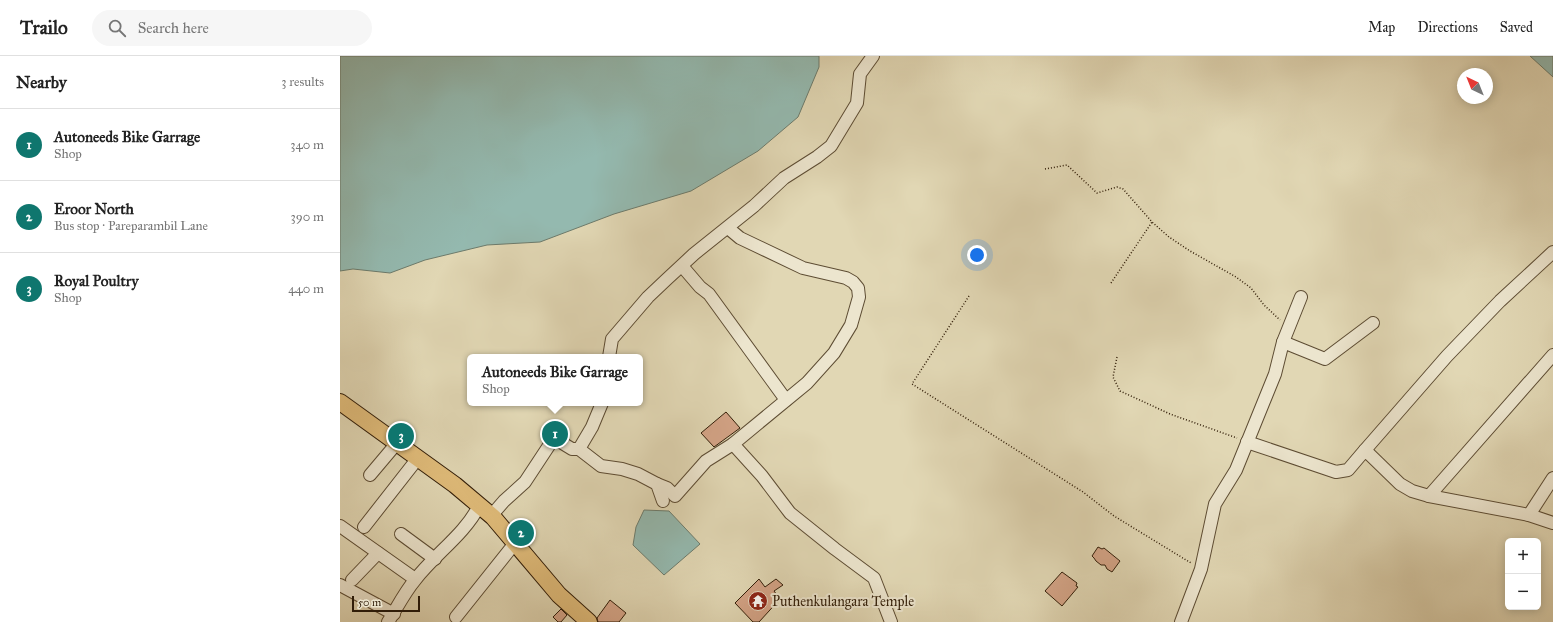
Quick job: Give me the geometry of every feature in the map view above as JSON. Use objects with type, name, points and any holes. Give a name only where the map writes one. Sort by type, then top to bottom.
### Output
[{"type":"main road","points":[[340,402],[455,485],[485,511],[515,543],[559,595],[589,622]]},
{"type":"street","points":[[610,354],[612,339],[648,297],[694,254],[728,228],[784,178],[817,157],[831,146],[857,103],[860,74],[873,56]]},
{"type":"street","points":[[340,585],[391,618],[402,597],[415,580],[469,522],[485,511],[504,501],[525,482],[554,438],[572,449],[579,449],[601,466],[622,469],[638,474],[667,488],[675,496],[706,461],[733,444],[807,383],[834,353],[851,325],[859,297],[858,288],[853,282],[846,278],[803,268],[779,258],[740,238],[728,228]]},
{"type":"street","points":[[1248,442],[1336,472],[1348,470],[1447,356],[1500,301],[1553,252]]},
{"type":"street","points":[[682,266],[700,287],[709,294],[786,400]]},
{"type":"street","points":[[1181,622],[1201,569],[1214,504],[1236,470],[1248,442],[1275,374],[1283,342],[1301,297]]},
{"type":"street","points":[[1283,342],[1325,359],[1373,323]]},
{"type":"street","points":[[1429,496],[1553,355]]},
{"type":"street","points":[[579,449],[592,427],[601,406]]},
{"type":"street","points":[[370,475],[396,443]]},
{"type":"street","points":[[733,444],[762,476],[790,513],[874,578],[891,622]]},
{"type":"street","points":[[1365,450],[1400,484],[1412,491],[1429,496],[1529,515],[1553,522]]},
{"type":"street","points":[[364,527],[418,458]]},
{"type":"street","points":[[1529,515],[1553,478]]},
{"type":"street","points":[[657,484],[663,500]]},
{"type":"street","points":[[340,526],[415,580]]},
{"type":"street","points":[[401,534],[435,559]]},
{"type":"street","points":[[456,617],[515,543]]},
{"type":"street","points":[[352,580],[378,553]]},
{"type":"path","points":[[1045,169],[1067,165],[1097,193],[1117,187],[1122,189],[1152,222],[1170,237],[1190,251],[1236,277],[1251,288],[1264,305],[1288,328]]},
{"type":"path","points":[[1111,283],[1152,222]]},
{"type":"path","points":[[969,296],[912,384],[1083,492],[1114,516],[1201,569]]},
{"type":"path","points":[[1117,357],[1113,377],[1120,391],[1170,414],[1248,442]]},
{"type":"water","points":[[340,56],[819,56],[819,67],[798,117],[758,151],[691,191],[614,214],[540,242],[487,245],[425,260],[390,273],[353,269],[340,271]]},
{"type":"water","points":[[1530,56],[1553,56],[1553,77]]},
{"type":"water","points":[[644,510],[669,511],[700,544],[664,575],[633,545],[636,527]]},
{"type":"building","points":[[726,412],[740,428],[714,447],[701,433]]},
{"type":"building","points":[[1098,547],[1102,549],[1104,548],[1120,561],[1112,572],[1107,569],[1105,565],[1101,565],[1096,561],[1092,556]]},
{"type":"building","points":[[1062,572],[1077,583],[1076,586],[1078,587],[1062,606],[1045,591]]},
{"type":"building","name":"Puthenkulangara Temple","points":[[759,579],[765,587],[776,579],[783,585],[774,591],[780,599],[759,622],[753,622],[735,603]]},
{"type":"building","points":[[610,600],[626,613],[619,622],[598,622],[597,618]]},
{"type":"building","points":[[561,609],[567,615],[561,622],[558,622],[553,617]]},
{"type":"place","name":"Autoneeds Bike Garrage","points":[[555,434]]},
{"type":"place","name":"Royal Poultry","points":[[401,436]]},
{"type":"place","name":"Eroor North","points":[[521,533]]},
{"type":"place","name":"Puthenkulangara Temple","points":[[758,601]]}]
